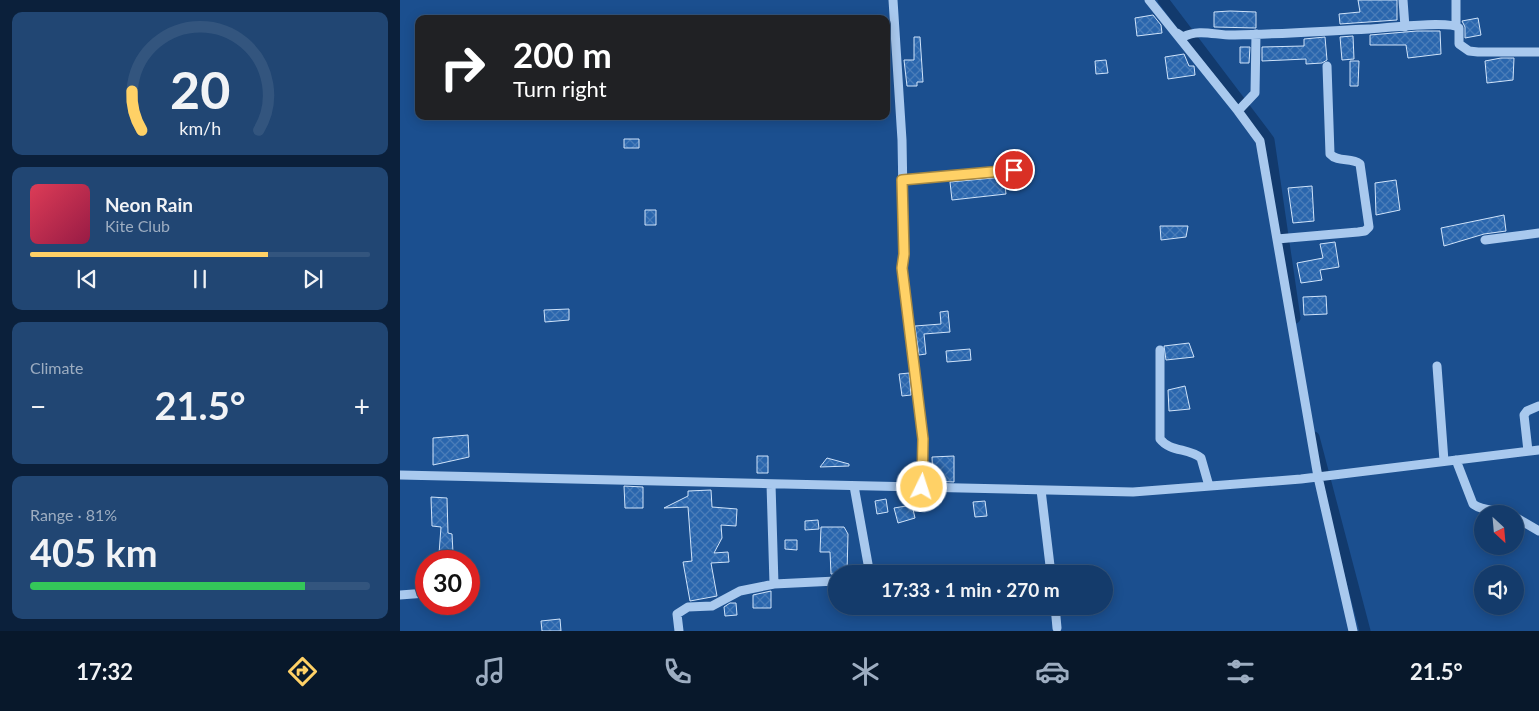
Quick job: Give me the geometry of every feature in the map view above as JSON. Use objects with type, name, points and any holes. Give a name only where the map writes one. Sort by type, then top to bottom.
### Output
[{"type":"street","points":[[893,0],[902,140],[904,254],[902,268],[923,439],[922,487]]},
{"type":"street","points":[[1149,0],[1242,107],[1264,152],[1282,239],[1322,476],[1353,631]]},
{"type":"street","points":[[1402,0],[1405,27]]},
{"type":"street","points":[[1456,0],[1456,25],[1459,28],[1459,44],[1469,51],[1539,52]]},
{"type":"street","points":[[1180,35],[1193,32],[1234,35],[1456,25]]},
{"type":"street","points":[[1242,107],[1253,97],[1256,89],[1256,34]]},
{"type":"street","points":[[1282,239],[1358,232],[1365,231],[1369,227],[1360,164],[1354,160],[1337,159],[1330,154],[1327,66]]},
{"type":"street","points":[[902,180],[1014,170]]},
{"type":"street","points":[[1485,240],[1539,233]]},
{"type":"street","points":[[1160,350],[1160,439],[1164,444],[1186,450],[1201,458],[1209,486]]},
{"type":"street","points":[[1436,366],[1444,461]]},
{"type":"street","points":[[1528,451],[1524,415],[1527,411],[1539,406]]},
{"type":"street","points":[[400,475],[1133,492],[1322,476],[1539,450]]},
{"type":"street","points":[[1456,460],[1475,505]]},
{"type":"street","points":[[771,484],[774,584]]},
{"type":"street","points":[[854,486],[868,565]]},
{"type":"street","points":[[1041,490],[1050,565]]},
{"type":"street","points":[[1524,522],[1539,531]]},
{"type":"street","points":[[679,631],[677,614],[682,610],[712,606],[740,591],[774,584],[828,581]]},
{"type":"street","points":[[400,595],[415,594]]},
{"type":"street","points":[[1056,615],[1057,628]]},
{"type":"building","points":[[1358,0],[1397,0],[1397,20],[1340,24],[1339,14],[1360,12]]},
{"type":"building","points":[[1214,12],[1256,12],[1256,28],[1214,27]]},
{"type":"building","points":[[1153,15],[1161,25],[1162,33],[1137,36],[1135,18]]},
{"type":"building","points":[[1478,18],[1481,35],[1465,38],[1465,27],[1462,21]]},
{"type":"building","points":[[1440,31],[1441,54],[1408,58],[1406,45],[1370,45],[1370,35]]},
{"type":"building","points":[[1353,36],[1354,59],[1342,60],[1340,37]]},
{"type":"building","points":[[914,37],[920,37],[923,82],[917,82],[917,86],[907,86],[904,60],[914,60]]},
{"type":"building","points":[[1325,37],[1327,60],[1322,63],[1306,64],[1306,59],[1262,61],[1262,47],[1304,46],[1304,39]]},
{"type":"building","points":[[1240,47],[1250,47],[1249,63],[1240,63]]},
{"type":"building","points":[[1184,54],[1189,66],[1194,66],[1195,75],[1168,79],[1165,57]]},
{"type":"building","points":[[1514,58],[1513,80],[1487,83],[1485,61]]},
{"type":"building","points":[[1106,60],[1108,73],[1096,74],[1095,61]]},
{"type":"building","points":[[1350,61],[1359,61],[1358,86],[1350,86]]},
{"type":"building","points":[[624,139],[639,139],[639,148],[624,148]]},
{"type":"building","points":[[1004,177],[1006,194],[952,200],[950,182]]},
{"type":"building","points":[[1396,180],[1400,210],[1376,215],[1375,183]]},
{"type":"building","points":[[1312,186],[1314,221],[1293,223],[1288,188]]},
{"type":"building","points":[[645,210],[656,210],[656,225],[645,225]]},
{"type":"building","points":[[1504,215],[1506,231],[1484,234],[1444,246],[1441,228]]},
{"type":"building","points":[[1160,226],[1188,226],[1186,237],[1161,240]]},
{"type":"building","points":[[1335,242],[1339,267],[1320,270],[1322,280],[1301,283],[1297,263],[1323,258],[1320,244]]},
{"type":"building","points":[[1326,296],[1327,314],[1304,315],[1303,297]]},
{"type":"building","points":[[569,309],[569,320],[545,322],[544,310]]},
{"type":"building","points":[[948,311],[950,332],[924,334],[926,354],[919,355],[915,326],[941,324],[940,312]]},
{"type":"building","points":[[1189,343],[1194,357],[1166,360],[1164,346]]},
{"type":"building","points":[[970,349],[971,360],[947,362],[946,351]]},
{"type":"building","points":[[909,373],[911,395],[902,396],[899,374]]},
{"type":"building","points":[[1185,386],[1190,409],[1169,411],[1168,390]]},
{"type":"building","points":[[468,435],[469,457],[433,465],[433,438]]},
{"type":"building","points":[[757,456],[768,456],[768,473],[757,473]]},
{"type":"building","points":[[954,456],[954,482],[933,481],[932,457]]},
{"type":"building","points":[[827,458],[849,464],[849,466],[820,467]]},
{"type":"building","points":[[624,486],[643,487],[643,508],[625,508]]},
{"type":"building","points":[[711,490],[712,507],[737,509],[736,526],[721,525],[722,538],[714,553],[728,552],[729,562],[711,563],[717,596],[690,601],[683,562],[692,561],[688,507],[664,508],[688,496],[688,491]]},
{"type":"building","points":[[431,497],[447,498],[448,533],[452,534],[453,550],[439,550],[441,527],[432,526]]},
{"type":"building","points":[[886,499],[888,512],[877,514],[875,501]]},
{"type":"building","points":[[985,501],[987,516],[975,517],[973,502]]},
{"type":"building","points":[[912,505],[915,518],[898,523],[894,508]]},
{"type":"building","points":[[818,520],[819,529],[805,530],[805,521]]},
{"type":"building","points":[[821,527],[844,527],[848,534],[847,565],[831,565],[830,552],[820,552]]},
{"type":"building","points":[[785,540],[797,540],[797,550],[785,549]]},
{"type":"building","points":[[771,591],[771,608],[753,608],[753,595]]},
{"type":"building","points":[[730,603],[736,603],[737,615],[725,616],[724,607]]},
{"type":"building","points":[[560,619],[561,631],[542,631],[541,621]]},
{"type":"waterway","points":[[1163,0],[1269,140],[1295,318]]},
{"type":"waterway","points":[[1314,437],[1365,631]]},
{"type":"route","points":[[922,487],[923,439],[902,268],[904,254],[902,180],[1014,170]]}]
